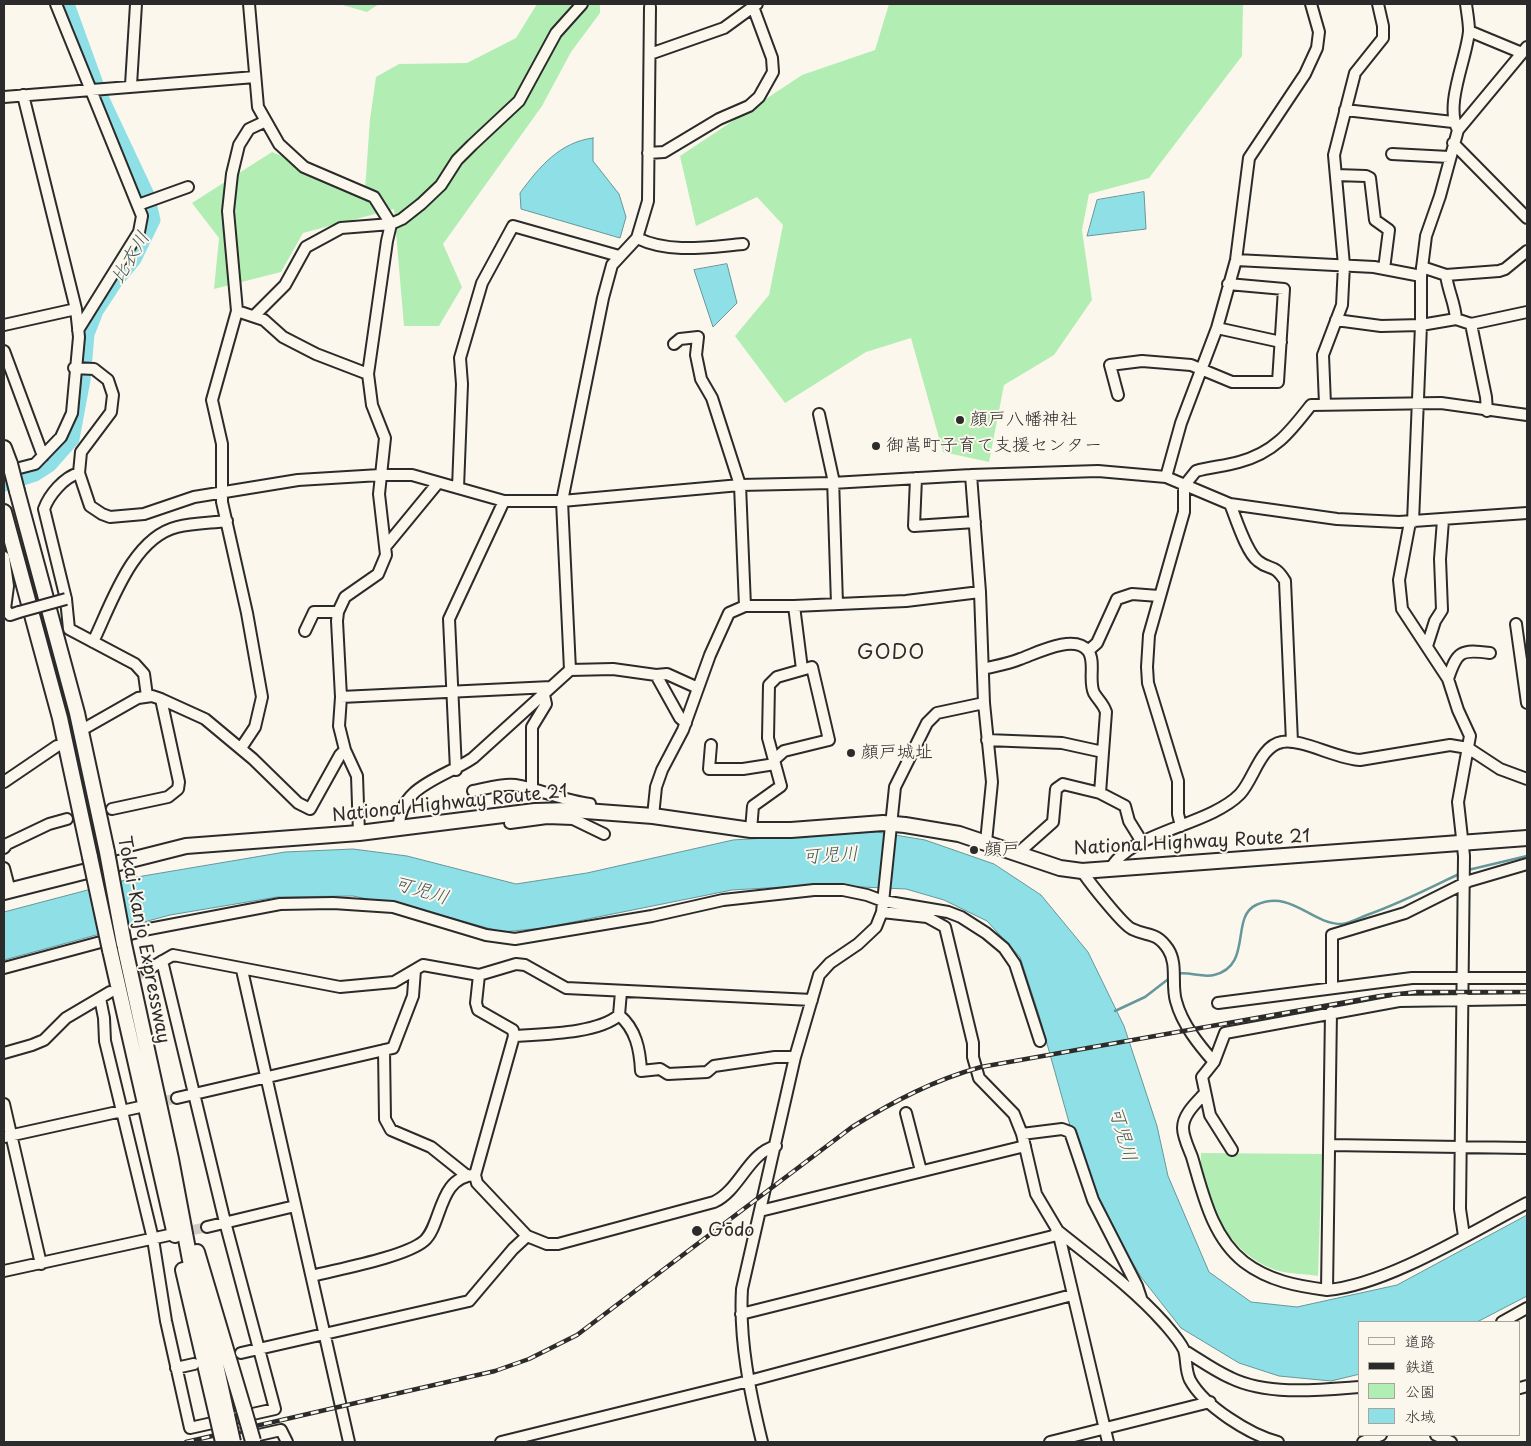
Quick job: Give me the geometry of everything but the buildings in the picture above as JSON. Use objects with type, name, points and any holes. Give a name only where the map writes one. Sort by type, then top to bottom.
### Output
[{"type":"highway","name":"Tokai-Kanjo Expressway","points":[[4,448],[7,468],[17,490],[77,714],[107,852],[124,944],[171,1159],[193,1276],[208,1328],[219,1416],[233,1442]]},
{"type":"highway","name":"Tokai-Kanjo Expressway","points":[[4,512],[60,718],[110,950],[188,1292],[225,1442]]},
{"type":"highway","name":"National Highway Route 21","points":[[7,891],[143,855],[186,846],[359,833],[535,811],[572,815],[591,810],[653,816],[751,830],[934,828],[986,842],[1060,868],[1082,871],[1527,838]]},
{"type":"highway","points":[[171,1159],[253,1442]]},
{"type":"highway","points":[[218,1442],[219,1416]]},
{"type":"street","points":[[56,4],[142,216],[139,232],[78,330]]},
{"type":"street","points":[[131,85],[136,4]]},
{"type":"street","points":[[249,4],[258,107],[279,144],[304,167],[374,198],[391,224],[386,241],[368,374],[372,405],[384,438],[385,447],[380,475],[380,511],[386,555],[378,574],[345,597],[338,612],[337,638],[341,697],[339,726],[344,750],[357,776],[359,833]]},
{"type":"street","points":[[254,316],[285,285],[306,247],[341,228],[391,224],[402,220],[441,185],[457,160],[514,109],[556,33],[582,4]]},
{"type":"street","points":[[1166,477],[1181,423],[1217,328],[1236,260],[1249,158],[1305,74],[1317,48],[1319,32],[1311,4]]},
{"type":"street","points":[[1325,404],[1323,355],[1342,305],[1344,265],[1334,149],[1355,74],[1383,38],[1383,26],[1378,4]]},
{"type":"street","points":[[1464,1236],[1460,1209],[1463,843],[1458,802],[1468,748],[1468,729],[1458,710],[1448,679],[1402,609],[1399,590],[1401,567],[1411,522],[1422,324],[1421,271],[1430,219],[1440,196],[1453,143],[1459,73],[1469,30],[1466,4]]},
{"type":"street","points":[[648,153],[664,152],[719,120],[749,106],[760,97],[773,72],[772,58],[754,5],[724,28],[650,54]]},
{"type":"street","points":[[570,670],[562,501],[603,298],[612,265],[637,238],[648,202],[650,7]]},
{"type":"street","points":[[1455,126],[1525,50],[1469,30]]},
{"type":"street","points":[[4,97],[131,85],[255,77]]},
{"type":"street","points":[[7,468],[35,464],[61,437],[72,413],[78,330],[76,309],[23,95]]},
{"type":"street","points":[[1345,110],[1455,126]]},
{"type":"street","points":[[241,748],[255,727],[262,697],[249,622],[222,492],[222,444],[212,400],[237,311],[228,211],[232,174],[239,145],[249,129],[266,121]]},
{"type":"street","points":[[1453,143],[1527,218]]},
{"type":"street","points":[[1392,154],[1449,157]]},
{"type":"street","points":[[1336,176],[1366,176],[1370,178],[1375,220],[1389,230],[1384,269]]},
{"type":"street","points":[[138,206],[188,186]]},
{"type":"street","points":[[458,488],[462,384],[460,358],[482,283],[513,226],[619,256]]},
{"type":"street","points":[[637,238],[652,245],[683,248],[744,244]]},
{"type":"street","points":[[1236,260],[1344,265],[1421,271],[1446,275],[1499,271],[1505,269],[1527,251]]},
{"type":"street","points":[[1446,275],[1449,294],[1455,306],[1456,319]]},
{"type":"street","points":[[1118,395],[1110,365],[1142,361],[1191,365],[1232,382],[1278,382],[1284,289],[1228,284]]},
{"type":"street","points":[[4,325],[76,309]]},
{"type":"street","points":[[237,311],[269,323],[283,337],[300,347],[368,374]]},
{"type":"street","points":[[1336,320],[1381,326],[1422,324],[1456,319],[1470,324],[1527,312]]},
{"type":"street","points":[[1470,324],[1486,397],[1486,411]]},
{"type":"street","points":[[1217,328],[1281,342]]},
{"type":"street","points":[[674,344],[680,339],[698,337],[696,355],[701,379],[712,398],[740,485],[745,606]]},
{"type":"street","points":[[4,351],[43,456]]},
{"type":"street","points":[[74,368],[94,369],[108,380],[113,396],[111,412],[82,452],[79,473],[90,506],[110,517],[144,514],[194,497],[298,480],[380,475],[412,475],[437,484],[504,501],[562,501],[740,485],[832,483],[971,475],[1098,471],[1166,477],[1230,504],[1337,519],[1411,522],[1527,513]]},
{"type":"street","points":[[1181,826],[1178,814],[1178,781],[1148,683],[1147,667],[1149,635],[1184,512],[1184,486],[1196,471],[1239,462],[1273,448],[1286,438],[1312,405],[1442,403],[1486,411],[1527,415]]},
{"type":"street","points":[[819,414],[832,483],[837,604]]},
{"type":"street","points":[[79,473],[70,476],[47,502],[44,509],[66,599],[69,629],[135,664],[144,674],[147,696]]},
{"type":"street","points":[[971,475],[980,592],[984,703],[992,782],[986,842]]},
{"type":"street","points":[[916,478],[914,526],[975,522]]},
{"type":"street","points":[[386,546],[437,484]]},
{"type":"street","points":[[456,770],[449,619],[504,501]]},
{"type":"street","points":[[1230,504],[1252,554],[1258,562],[1278,570],[1285,581],[1292,742]]},
{"type":"street","points":[[1427,646],[1435,621],[1442,610],[1440,559],[1443,520]]},
{"type":"street","points":[[93,642],[133,558],[156,538],[175,528],[227,521]]},
{"type":"street","points":[[4,557],[8,586],[5,609],[10,615],[66,599]]},
{"type":"street","points":[[653,816],[656,787],[662,770],[686,724],[724,620],[735,608],[745,606],[906,602],[980,592]]},
{"type":"street","points":[[1088,651],[1097,643],[1117,599],[1132,594],[1159,596]]},
{"type":"street","points":[[794,606],[802,670]]},
{"type":"street","points":[[305,631],[314,612],[338,612]]},
{"type":"street","points":[[1516,624],[1527,703]]},
{"type":"street","points":[[983,669],[1020,659],[1044,648],[1059,645],[1082,646],[1088,651],[1091,657],[1090,671],[1094,692],[1103,702],[1106,712],[1100,793]]},
{"type":"street","points":[[1448,679],[1455,659],[1460,654],[1469,650],[1490,653]]},
{"type":"street","points":[[711,744],[708,769],[743,769],[774,762],[784,751],[828,740],[812,667],[777,677],[769,685],[768,738],[774,762],[781,786],[753,806],[751,830]]},
{"type":"street","points":[[399,828],[399,819],[404,804],[412,793],[456,770],[473,758],[570,670],[613,669],[656,676],[667,674],[698,688]]},
{"type":"street","points":[[656,676],[680,718],[686,724]]},
{"type":"street","points":[[341,697],[451,691],[547,691]]},
{"type":"street","points":[[532,788],[532,726],[546,704],[547,691]]},
{"type":"street","points":[[87,727],[138,698],[147,696],[161,699],[205,718],[241,748],[298,803],[310,809],[344,750]]},
{"type":"street","points":[[112,808],[168,797],[178,789],[179,782],[161,699]]},
{"type":"street","points":[[762,1442],[750,1381],[741,1314],[742,1289],[795,1057],[819,975],[830,963],[858,944],[876,927],[882,912],[896,788],[927,723],[937,713],[959,706],[984,703]]},
{"type":"street","points":[[987,740],[1062,743],[1103,752]]},
{"type":"street","points":[[1110,870],[1114,862],[1142,842],[1226,806],[1252,778],[1267,750],[1282,742],[1292,742],[1349,760],[1413,753],[1434,746],[1450,745],[1468,748],[1500,769],[1527,779]]},
{"type":"street","points":[[4,782],[56,746]]},
{"type":"street","points":[[1022,855],[1053,822],[1056,789],[1063,784],[1100,793],[1125,806],[1129,821],[1142,842]]},
{"type":"street","points":[[473,791],[515,785],[590,804],[591,810]]},
{"type":"street","points":[[510,823],[572,815],[604,834]]},
{"type":"street","points":[[4,848],[7,844],[48,824],[67,819]]},
{"type":"street","points":[[1332,988],[1332,935],[1405,913],[1463,886],[1469,881],[1527,864]]},
{"type":"street","points":[[4,868],[7,891]]},
{"type":"street","points":[[1082,871],[1131,929],[1155,935],[1167,948],[1173,958],[1172,981],[1176,1002],[1192,1034],[1214,1062]]},
{"type":"street","points":[[4,968],[149,929],[280,904],[333,903],[393,908],[486,935],[515,939],[652,916],[723,900],[764,894],[844,890],[883,901],[948,912],[972,923],[1004,948],[1015,964],[1040,1041]]},
{"type":"street","points":[[882,912],[927,917],[945,927],[973,1043],[973,1057],[979,1078],[1014,1114],[1022,1134],[1036,1194],[1058,1231],[1108,1442]]},
{"type":"street","points":[[147,970],[173,956],[340,987],[394,982],[423,966],[479,975],[516,964],[525,965],[566,988],[812,1000]]},
{"type":"street","points":[[100,998],[104,1018],[105,1041],[153,1238],[176,1368],[190,1428],[275,1409],[224,1222],[162,962]]},
{"type":"street","points":[[242,970],[350,1442]]},
{"type":"street","points":[[177,1098],[392,1048],[413,996],[415,970]]},
{"type":"street","points":[[312,1276],[410,1250],[426,1239],[449,1189],[470,1175],[514,1036],[513,1030],[478,1010],[476,1003],[479,975]]},
{"type":"street","points":[[1218,1003],[1412,978],[1527,978]]},
{"type":"street","points":[[4,1053],[32,1046],[44,1040],[66,1018],[110,992]]},
{"type":"street","points":[[621,992],[619,1015],[634,1034],[640,1057],[640,1071],[660,1069],[668,1074],[707,1072],[714,1066],[775,1057],[795,1057]]},
{"type":"street","points":[[1232,1150],[1210,1114],[1202,1077],[1214,1062],[1225,1033],[1399,1001],[1527,999]]},
{"type":"street","points":[[1327,1290],[1331,1012]]},
{"type":"street","points":[[514,1036],[574,1031],[613,1020],[619,1015]]},
{"type":"street","points":[[384,1050],[385,1119],[390,1130],[431,1147],[470,1175],[527,1236],[547,1244],[558,1244],[714,1202],[730,1190],[765,1149],[776,1146]]},
{"type":"street","points":[[1205,1093],[1190,1109],[1183,1128],[1204,1199],[1224,1241],[1243,1261],[1268,1276],[1296,1285],[1327,1290],[1343,1288],[1377,1277],[1442,1249],[1527,1202]]},
{"type":"street","points":[[4,1104],[7,1136],[41,1264]]},
{"type":"street","points":[[7,1136],[140,1107]]},
{"type":"street","points":[[906,1113],[921,1171]]},
{"type":"street","points":[[1022,1134],[1062,1129],[1070,1132],[1093,1200],[1137,1286],[1141,1298]]},
{"type":"street","points":[[1329,1145],[1527,1148]]},
{"type":"street","points":[[760,1211],[1025,1146]]},
{"type":"street","points":[[207,1227],[295,1206]]},
{"type":"street","points":[[1058,1231],[1141,1298],[1164,1323],[1185,1351],[1231,1379],[1254,1386],[1324,1390],[1358,1387]]},
{"type":"street","points":[[741,1314],[1053,1236],[1058,1231]]},
{"type":"street","points":[[4,1271],[169,1235]]},
{"type":"street","points":[[241,1353],[469,1301],[513,1249],[527,1236]]},
{"type":"street","points":[[501,1442],[750,1381],[1072,1295]]},
{"type":"street","points":[[1504,1321],[1527,1308]]},
{"type":"street","points":[[1185,1351],[1184,1362],[1190,1379],[1210,1402],[1246,1430],[1278,1442]]},
{"type":"street","points":[[176,1368],[194,1364]]},
{"type":"street","points":[[1050,1442],[1210,1402]]},
{"type":"street","points":[[225,1442],[281,1430],[287,1442]]},
{"type":"street","points":[[1363,1442],[1379,1436]]},
{"type":"street","points":[[1438,1436],[1452,1442]]},
{"type":"green space","points":[[339,4],[379,4],[367,12]]},
{"type":"green space","points":[[537,4],[600,4],[600,13],[571,52],[542,106],[443,244],[462,287],[439,326],[404,326],[394,209],[303,233],[281,272],[214,289],[219,238],[192,203],[272,152],[365,190],[370,119],[376,77],[399,64],[467,63],[516,38]]},
{"type":"green space","points":[[889,4],[1243,4],[1242,56],[1149,178],[1089,194],[1082,230],[1092,300],[1054,355],[1004,385],[989,462],[943,452],[911,338],[866,352],[785,403],[735,336],[769,295],[783,225],[757,197],[696,226],[680,156],[802,75],[875,50]]},
{"type":"green space","points":[[1201,1153],[1322,1154],[1318,1276],[1288,1273],[1265,1265],[1252,1257],[1229,1236],[1213,1209],[1201,1177]]},
{"type":"water","points":[[593,138],[593,161],[619,194],[626,217],[620,238],[521,209],[520,193],[551,157],[560,150],[581,140]]},
{"type":"water","points":[[1144,192],[1146,229],[1087,236],[1097,200]]},
{"type":"water","points":[[727,264],[737,303],[713,327],[694,270]]},
{"type":"water","name":"可児川","points":[[877,832],[925,840],[994,864],[1041,895],[1088,952],[1124,1026],[1157,1126],[1168,1176],[1209,1272],[1251,1302],[1297,1307],[1397,1285],[1527,1215],[1527,1296],[1479,1321],[1358,1321],[1358,1374],[1331,1381],[1279,1376],[1239,1363],[1181,1328],[1141,1277],[1102,1211],[1072,1133],[1039,1015],[1020,957],[987,921],[944,900],[906,889],[818,885],[732,890],[543,928],[502,932],[426,911],[353,896],[277,897],[170,915],[4,960],[4,912],[137,877],[285,852],[353,849],[407,856],[516,884],[587,873],[733,840]]},
{"type":"waterway","name":"比衣川","points":[[4,484],[35,474],[49,465],[72,439],[83,380],[87,334],[96,311],[115,282],[134,259],[153,220],[147,195],[100,95],[67,4]]},
{"type":"waterway","points":[[1468,870],[1527,856]]},
{"type":"waterway","points":[[1176,974],[1185,973],[1209,976],[1226,970],[1238,952],[1244,920],[1248,911],[1256,905],[1269,901],[1280,901],[1291,904],[1320,919],[1342,924],[1391,906],[1461,873]]},
{"type":"waterway","points":[[1115,1011],[1145,997],[1171,977]]},
{"type":"tunnel","points":[[67,819],[112,809]]},
{"type":"tunnel","points":[[113,990],[147,970]]},
{"type":"tunnel","points":[[153,1104],[177,1098]]},
{"type":"tunnel","points":[[179,1233],[207,1227]]},
{"type":"railway","points":[[186,1442],[495,1371],[529,1359],[577,1335],[852,1127],[883,1108],[915,1092],[964,1072],[981,1067],[1380,996],[1417,992],[1527,992]]},
{"type":"place","name":"顔戸八幡神社","points":[[960,420]]},
{"type":"place","name":"御嵩町子育て支援センター","points":[[876,446]]},
{"type":"place","name":"顔戸城址","points":[[851,753]]},
{"type":"place","name":"顔戸","points":[[974,850]]},
{"type":"place","name":"Gōdo","points":[[697,1231]]},
{"type":"district","name":"GODO","points":[[891,653]]}]
